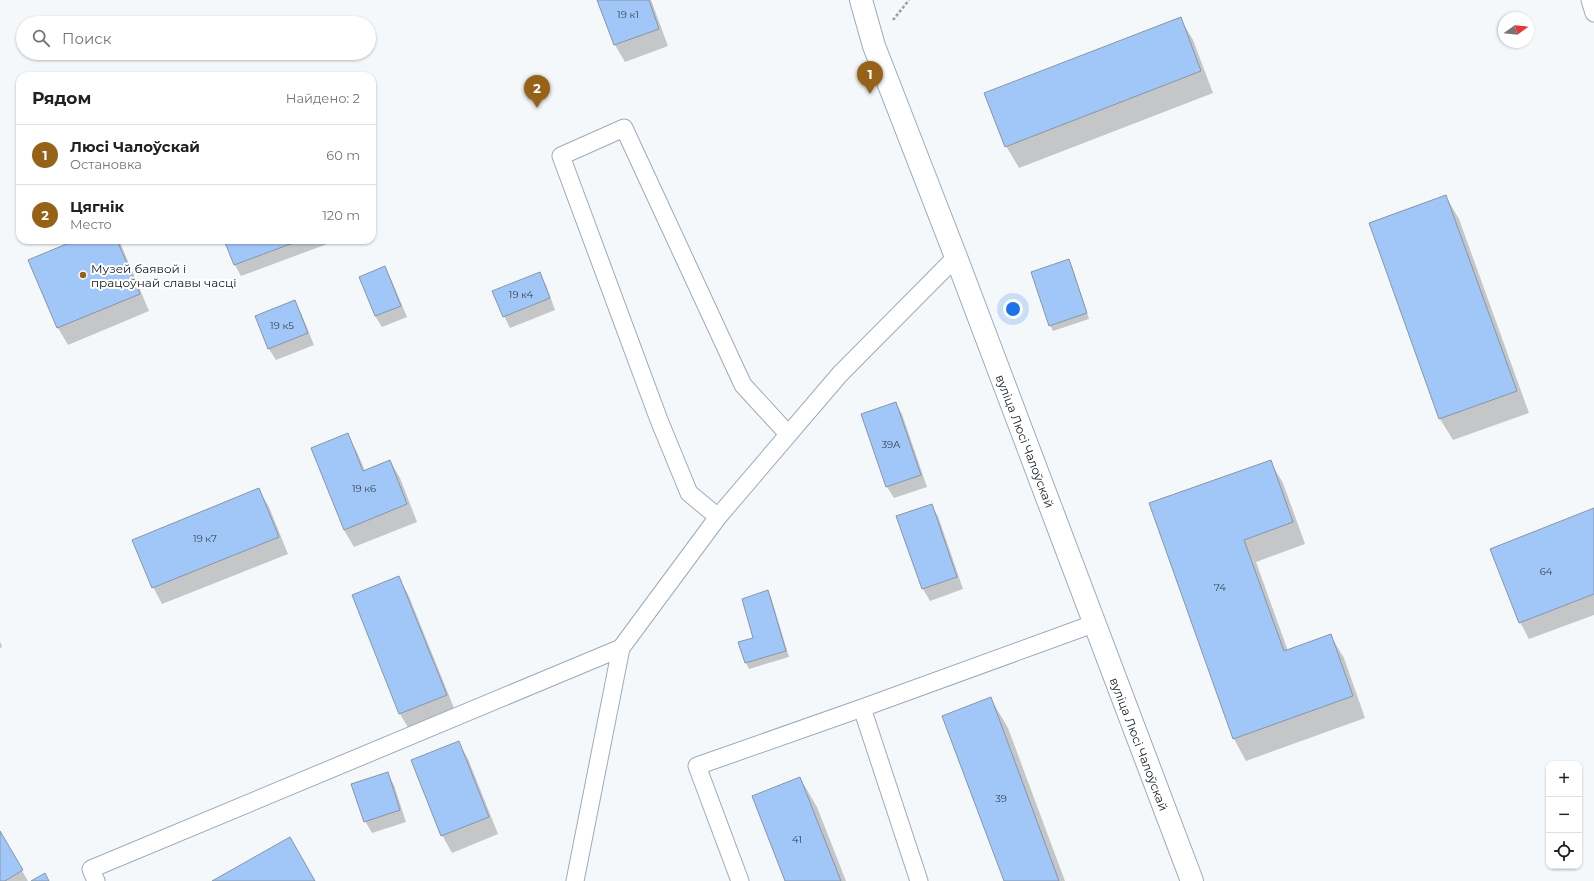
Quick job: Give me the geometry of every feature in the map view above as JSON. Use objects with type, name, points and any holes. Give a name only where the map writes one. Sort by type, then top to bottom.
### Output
[{"type":"street","name":"вуліца Люсі Чалоўскай","points":[[861,0],[874,46],[956,257],[1093,624],[1192,881]]},
{"type":"lane","points":[[1590,0],[1594,13]]},
{"type":"lane","points":[[718,517],[688,493],[659,420],[561,156],[624,128],[743,385],[788,434]]},
{"type":"lane","points":[[576,881],[621,648],[718,517],[788,434],[840,374],[956,257]]},
{"type":"lane","points":[[740,881],[697,766],[1093,624]]},
{"type":"lane","points":[[96,881],[91,869],[621,648]]},
{"type":"lane","points":[[862,708],[919,881]]},
{"type":"building","points":[[597,0],[649,0],[659,29],[614,45]]},
{"type":"building","points":[[1181,17],[1201,71],[1005,147],[984,93]]},
{"type":"building","points":[[1446,195],[1517,391],[1439,419],[1369,223]]},
{"type":"building","points":[[66,244],[119,244],[140,294],[57,328],[28,260]]},
{"type":"building","points":[[226,244],[290,244],[234,265]]},
{"type":"building","points":[[1069,259],[1087,313],[1049,326],[1031,272]]},
{"type":"building","points":[[385,266],[401,306],[375,316],[359,277]]},
{"type":"building","points":[[540,272],[550,298],[503,317],[492,291]]},
{"type":"building","points":[[295,300],[308,333],[268,349],[255,316]]},
{"type":"building","points":[[896,402],[921,475],[886,487],[861,414]]},
{"type":"building","points":[[348,433],[363,471],[390,460],[407,504],[344,530],[311,448]]},
{"type":"building","points":[[1271,460],[1293,522],[1244,540],[1284,651],[1331,634],[1353,696],[1233,739],[1149,503]]},
{"type":"building","points":[[259,488],[279,537],[152,588],[132,540]]},
{"type":"building","points":[[932,504],[957,577],[922,589],[896,516]]},
{"type":"building","points":[[1594,508],[1594,594],[1519,623],[1490,549]]},
{"type":"building","points":[[399,576],[447,695],[399,714],[352,595]]},
{"type":"building","points":[[768,590],[786,651],[745,663],[738,642],[753,638],[742,599]]},
{"type":"building","points":[[991,697],[1059,881],[1004,881],[942,716]]},
{"type":"building","points":[[459,741],[489,817],[441,836],[411,760]]},
{"type":"building","points":[[388,772],[400,810],[364,822],[351,784]]},
{"type":"building","points":[[800,777],[841,881],[785,881],[752,796]]},
{"type":"building","points":[[0,831],[23,870],[5,881],[0,881]]},
{"type":"building","points":[[290,837],[315,881],[212,881]]},
{"type":"building","points":[[45,873],[49,881],[31,881]]},
{"type":"place","name":"Люсі Чалоўскай","points":[[870,94]]},
{"type":"place","name":"Цягнік","points":[[537,108]]},
{"type":"place","name":"Музей баявой і працоўнай славы часці","points":[[83,275]]}]
